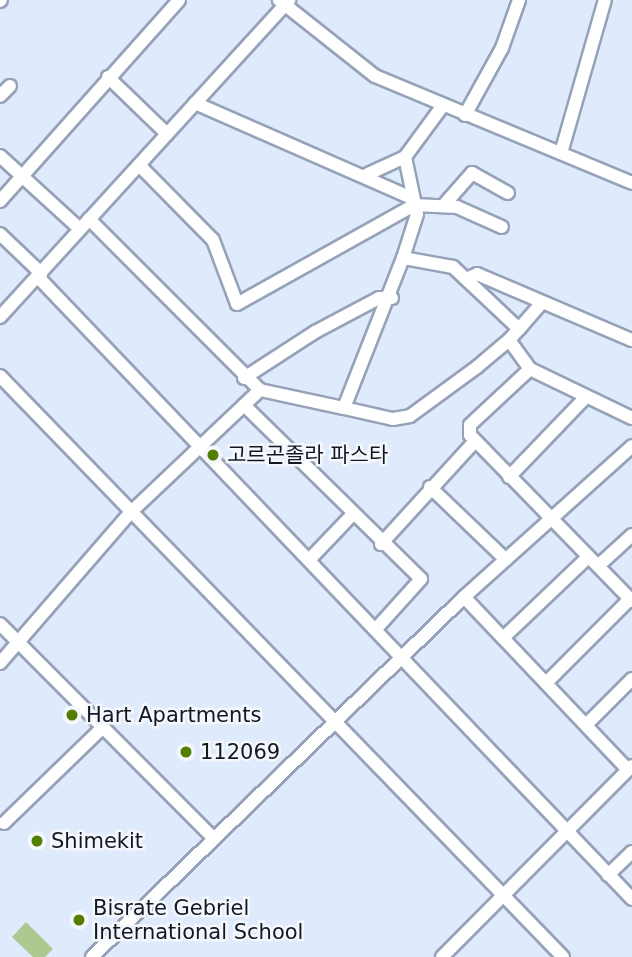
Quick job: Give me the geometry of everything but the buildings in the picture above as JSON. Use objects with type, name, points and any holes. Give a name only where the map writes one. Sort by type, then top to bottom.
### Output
[{"type":"street","points":[[0,201],[179,0]]},
{"type":"street","points":[[465,114],[502,48],[519,0]]},
{"type":"street","points":[[561,153],[605,3],[591,0]]},
{"type":"street","points":[[1,313],[39,275],[284,2],[375,76],[441,108],[465,114],[632,183]]},
{"type":"street","points":[[108,77],[167,134]]},
{"type":"street","points":[[0,96],[10,86]]},
{"type":"street","points":[[195,103],[368,174],[413,202],[443,206],[502,227]]},
{"type":"street","points":[[368,174],[405,157],[441,108]]},
{"type":"street","points":[[0,156],[22,177],[85,224],[244,378],[260,390],[401,420],[509,340],[542,303]]},
{"type":"street","points":[[344,408],[392,298],[415,226],[405,157]]},
{"type":"street","points":[[139,165],[212,240],[237,304],[413,202]]},
{"type":"street","points":[[443,206],[472,173],[508,193]]},
{"type":"street","points":[[0,234],[632,899]]},
{"type":"street","points":[[403,258],[443,262],[466,279],[519,329]]},
{"type":"street","points":[[466,279],[477,274],[542,303],[631,336]]},
{"type":"street","points":[[244,378],[315,332],[379,298],[392,298]]},
{"type":"street","points":[[509,340],[530,369],[584,399],[632,418]]},
{"type":"street","points":[[530,369],[470,425],[475,441],[631,600],[546,683]]},
{"type":"street","points":[[0,376],[563,957]]},
{"type":"street","points":[[0,663],[16,639],[131,512],[260,390]]},
{"type":"street","points":[[509,477],[584,399]]},
{"type":"street","points":[[244,405],[422,583],[376,629]]},
{"type":"street","points":[[381,544],[430,487],[475,441]]},
{"type":"street","points":[[92,957],[405,660],[464,597],[552,522],[632,446]]},
{"type":"street","points":[[430,487],[506,560]]},
{"type":"street","points":[[309,560],[352,515]]},
{"type":"street","points":[[503,638],[593,562],[632,535]]},
{"type":"street","points":[[442,957],[501,894],[630,768],[464,597]]},
{"type":"street","points":[[0,624],[214,839]]},
{"type":"street","points":[[586,725],[632,679]]},
{"type":"street","points":[[4,823],[103,727]]},
{"type":"street","points":[[608,875],[632,852]]},
{"type":"green space","points":[[26,922],[53,949],[45,957],[33,957],[12,937]]},
{"type":"place","name":"고르곤졸라 파스타","points":[[213,455]]},
{"type":"place","name":"Hart Apartments","points":[[72,715]]},
{"type":"place","name":"112069","points":[[186,752]]},
{"type":"place","name":"Shimekit","points":[[37,841]]},
{"type":"place","name":"Bisrate Gebriel International School","points":[[79,920]]}]
